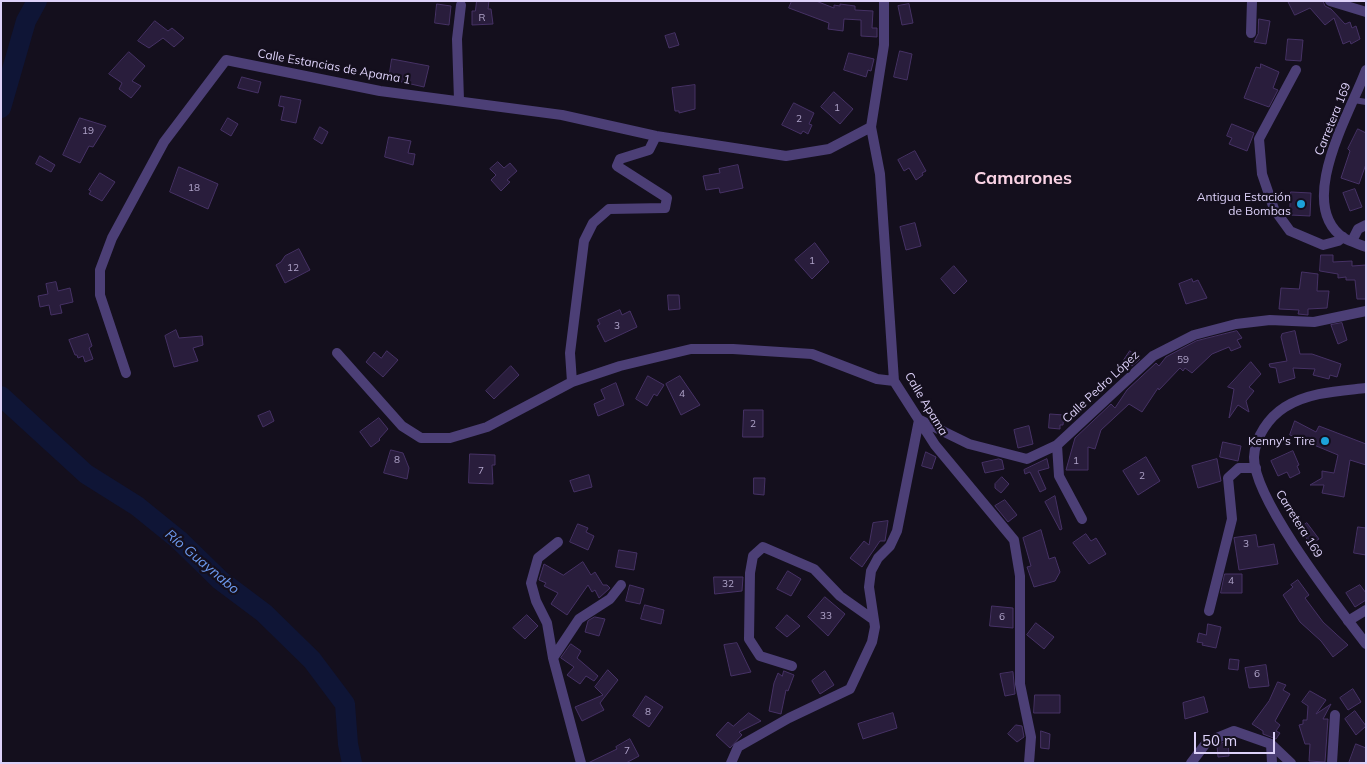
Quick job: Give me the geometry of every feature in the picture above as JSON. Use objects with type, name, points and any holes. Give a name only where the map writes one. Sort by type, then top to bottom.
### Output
[{"type":"street","name":"Calle Apama","points":[[884,1],[884,45],[871,127],[880,174],[894,380],[935,445],[1014,540],[1020,576],[1020,684],[1031,737],[1029,763]]},
{"type":"street","points":[[1251,34],[1252,1]]},
{"type":"street","points":[[1330,1],[1366,12]]},
{"type":"street","points":[[458,100],[456,39],[461,5]]},
{"type":"street","name":"Calle Estancias de Apama 1","points":[[126,373],[100,295],[100,270],[112,238],[164,142],[226,60],[380,91],[562,115],[656,136],[786,156],[829,149],[871,127]]},
{"type":"street","points":[[1296,70],[1259,139],[1262,174],[1274,209],[1290,230],[1323,245],[1348,239],[1358,229],[1366,225]]},
{"type":"street","name":"Carretera 169","points":[[1366,70],[1326,169],[1324,187],[1324,205],[1329,220],[1348,239],[1366,247]]},
{"type":"street","points":[[572,382],[570,353],[584,241],[593,223],[609,209],[665,208],[667,198],[617,166],[620,159],[649,150],[656,136]]},
{"type":"street","name":"Calle Pedro López","points":[[919,420],[969,444],[1027,459],[1057,445],[1153,356],[1194,335],[1236,324],[1270,320],[1314,322],[1366,311]]},
{"type":"street","points":[[338,352],[402,426],[421,438],[450,438],[487,427],[572,382],[620,366],[691,349],[733,349],[812,354],[877,379],[894,380]]},
{"type":"street","name":"Carretera 169","points":[[1366,388],[1323,393],[1304,398],[1284,407],[1268,422],[1259,437],[1254,456],[1266,500],[1348,621],[1366,644]]},
{"type":"street","points":[[731,763],[738,747],[789,718],[850,689],[872,642],[874,620],[869,587],[871,571],[878,558],[890,546],[897,531],[919,420]]},
{"type":"street","points":[[1057,445],[1060,476],[1082,519]]},
{"type":"street","points":[[1209,611],[1232,519],[1228,478],[1239,468],[1256,468]]},
{"type":"street","points":[[558,542],[538,558],[531,582],[536,601],[547,623],[553,658],[581,763]]},
{"type":"street","points":[[792,666],[760,656],[749,639],[750,573],[754,556],[763,546],[814,569],[840,596],[874,620]]},
{"type":"street","points":[[553,658],[579,619],[610,599],[621,585]]},
{"type":"street","points":[[1348,621],[1366,610]]},
{"type":"street","points":[[1332,763],[1335,715]]},
{"type":"street","points":[[1191,763],[1207,742],[1234,731],[1271,744],[1291,763]]},
{"type":"street","points":[[1271,744],[1272,763]]},
{"type":"lane","points":[[1354,100],[1366,102]]},
{"type":"building","points":[[477,1],[489,1],[488,9],[491,9],[493,24],[472,25],[472,11],[475,11]]},
{"type":"building","points":[[792,1],[816,1],[834,8],[834,5],[840,6],[840,4],[855,6],[855,10],[873,11],[872,28],[877,28],[877,37],[861,36],[861,20],[844,19],[843,31],[828,29],[829,23],[789,8]]},
{"type":"building","points":[[1288,1],[1323,1],[1325,6],[1331,9],[1345,24],[1350,22],[1352,28],[1356,26],[1360,39],[1351,44],[1350,41],[1343,44],[1334,18],[1325,25],[1310,8],[1295,15]]},
{"type":"building","points":[[437,4],[451,6],[449,25],[435,23]]},
{"type":"building","points":[[909,4],[913,23],[902,25],[898,6]]},
{"type":"building","points":[[1259,19],[1270,21],[1266,44],[1254,42],[1258,34]]},
{"type":"building","points":[[155,21],[168,31],[172,28],[184,38],[174,47],[163,38],[149,48],[138,41]]},
{"type":"building","points":[[675,33],[679,45],[669,48],[665,36]]},
{"type":"building","points":[[1288,39],[1303,40],[1301,61],[1286,60]]},
{"type":"building","points":[[900,51],[912,54],[907,80],[894,77]]},
{"type":"building","points":[[129,52],[145,66],[132,81],[141,86],[131,98],[119,89],[122,83],[109,74]]},
{"type":"building","points":[[849,53],[874,59],[871,71],[868,70],[866,77],[844,70]]},
{"type":"building","points":[[392,59],[429,66],[424,87],[389,79]]},
{"type":"building","points":[[1261,64],[1279,72],[1273,88],[1278,90],[1269,107],[1244,98],[1256,67],[1260,68]]},
{"type":"building","points":[[242,77],[261,82],[258,93],[238,88]]},
{"type":"building","points":[[695,85],[695,109],[679,113],[679,111],[675,111],[672,88]]},
{"type":"building","points":[[834,92],[853,109],[840,124],[821,107]]},
{"type":"building","points":[[281,96],[301,100],[296,123],[281,120],[284,107],[279,106]]},
{"type":"building","points":[[794,103],[814,113],[809,124],[812,125],[808,134],[803,131],[801,134],[782,125]]},
{"type":"building","points":[[80,118],[106,126],[93,147],[89,146],[80,163],[63,155]]},
{"type":"building","points":[[228,118],[238,124],[231,136],[221,130]]},
{"type":"building","points":[[1232,124],[1254,133],[1247,151],[1229,144],[1232,138],[1227,136]]},
{"type":"building","points":[[320,127],[328,132],[322,144],[314,139]]},
{"type":"building","points":[[1358,129],[1366,133],[1366,164],[1359,184],[1341,178],[1350,151],[1348,149]]},
{"type":"building","points":[[389,137],[411,141],[408,153],[415,154],[413,165],[385,157]]},
{"type":"building","points":[[915,151],[926,171],[916,180],[909,168],[904,171],[898,160]]},
{"type":"building","points":[[40,156],[55,165],[51,172],[36,164]]},
{"type":"building","points":[[498,162],[504,168],[510,163],[517,171],[507,180],[510,182],[501,191],[491,180],[496,175],[490,169]]},
{"type":"building","points":[[738,165],[743,188],[720,193],[719,188],[706,190],[703,176],[720,173],[719,169]]},
{"type":"building","points":[[179,167],[218,184],[208,209],[170,192]]},
{"type":"building","points":[[100,173],[115,182],[102,201],[89,194],[91,191],[89,190]]},
{"type":"building","points":[[1355,189],[1362,207],[1350,211],[1343,193]]},
{"type":"building","name":"Antigua Estación de Bombas","points":[[1291,192],[1311,193],[1310,216],[1290,215]]},
{"type":"building","points":[[915,223],[921,246],[906,250],[900,227]]},
{"type":"building","points":[[815,243],[829,262],[812,279],[795,260]]},
{"type":"building","points":[[299,249],[310,270],[285,283],[276,265],[285,256]]},
{"type":"building","points":[[1321,255],[1333,255],[1333,262],[1352,261],[1352,266],[1366,265],[1366,299],[1357,299],[1355,280],[1346,280],[1346,277],[1338,278],[1338,274],[1320,271]]},
{"type":"building","points":[[954,266],[967,281],[954,294],[941,279]]},
{"type":"building","points":[[1302,272],[1318,274],[1317,291],[1329,291],[1327,308],[1308,309],[1308,315],[1298,314],[1299,310],[1279,309],[1281,288],[1299,289]]},
{"type":"building","points":[[1192,279],[1193,282],[1198,280],[1207,298],[1186,304],[1179,284]]},
{"type":"building","points":[[56,282],[58,291],[70,288],[73,302],[60,305],[62,313],[51,315],[49,305],[40,307],[38,296],[48,294],[46,284]]},
{"type":"building","points":[[668,295],[679,295],[680,309],[669,310]]},
{"type":"building","points":[[620,310],[622,315],[630,311],[637,327],[605,342],[597,326],[600,324],[598,320]]},
{"type":"building","points":[[1342,323],[1347,340],[1338,344],[1331,325]]},
{"type":"building","points":[[176,330],[179,338],[202,336],[203,345],[193,348],[198,361],[174,367],[165,336]]},
{"type":"building","points":[[1237,331],[1242,338],[1237,340],[1241,347],[1231,351],[1229,347],[1212,354],[1192,373],[1185,368],[1183,371],[1180,368],[1159,390],[1158,388],[1142,412],[1129,404],[1101,430],[1095,449],[1088,447],[1088,470],[1066,470],[1075,438],[1111,404],[1115,408],[1127,390],[1156,363],[1159,366],[1166,357],[1196,341]]},
{"type":"building","points":[[1295,331],[1300,354],[1312,354],[1341,364],[1337,377],[1330,375],[1329,379],[1313,375],[1315,369],[1293,368],[1295,378],[1279,383],[1276,368],[1270,367],[1269,364],[1287,361],[1281,337],[1282,334]]},
{"type":"building","points":[[88,334],[92,346],[89,348],[93,359],[85,362],[83,356],[78,358],[75,355],[69,340]]},
{"type":"building","points":[[387,351],[398,360],[383,377],[366,362],[374,352],[381,358]]},
{"type":"building","points":[[1130,351],[1140,359],[1132,366],[1124,360]]},
{"type":"building","points":[[1251,362],[1261,374],[1249,387],[1254,391],[1246,401],[1249,412],[1238,405],[1229,418],[1234,389],[1228,387]]},
{"type":"building","points":[[511,366],[519,375],[494,399],[486,391]]},
{"type":"building","points":[[648,376],[664,385],[657,396],[654,394],[647,406],[636,399]]},
{"type":"building","points":[[680,376],[700,405],[681,415],[666,384]]},
{"type":"building","points":[[616,383],[624,405],[598,416],[594,404],[605,399],[601,390]]},
{"type":"building","points":[[744,410],[763,410],[763,437],[743,437]]},
{"type":"building","points":[[270,411],[274,421],[263,427],[258,416]]},
{"type":"building","points":[[1050,414],[1064,415],[1063,425],[1060,425],[1060,429],[1049,428]]},
{"type":"building","points":[[379,418],[388,429],[380,440],[371,447],[360,432]]},
{"type":"building","points":[[1295,421],[1316,432],[1319,426],[1366,444],[1366,465],[1350,460],[1344,497],[1322,493],[1324,485],[1310,485],[1322,478],[1322,471],[1334,473],[1338,455],[1290,435]]},
{"type":"building","points":[[1029,426],[1033,444],[1018,448],[1014,430]]},
{"type":"building","points":[[1223,442],[1241,446],[1238,461],[1220,457]]},
{"type":"building","points":[[391,450],[403,453],[409,468],[407,479],[384,473]]},
{"type":"building","points":[[1293,451],[1300,473],[1290,478],[1287,472],[1278,476],[1271,461]]},
{"type":"building","points":[[926,452],[936,457],[932,469],[922,466]]},
{"type":"building","points":[[470,454],[495,455],[495,465],[492,465],[493,484],[469,483]]},
{"type":"building","points":[[1146,457],[1160,481],[1138,495],[1123,471]]},
{"type":"building","points":[[1047,459],[1049,468],[1038,471],[1046,489],[1040,492],[1030,472],[1025,474],[1024,470]]},
{"type":"building","points":[[1217,459],[1221,481],[1198,488],[1192,466]]},
{"type":"building","points":[[1002,460],[1004,469],[985,473],[982,463]]},
{"type":"building","points":[[589,475],[592,487],[574,492],[570,481]]},
{"type":"building","points":[[1002,477],[1009,484],[1001,493],[995,488],[995,484]]},
{"type":"building","points":[[754,478],[765,478],[764,495],[754,494]]},
{"type":"building","points":[[1055,496],[1062,529],[1060,530],[1045,502]]},
{"type":"building","points":[[1005,500],[1017,515],[1008,522],[995,506]]},
{"type":"building","points":[[888,521],[885,541],[880,541],[862,567],[850,558],[864,541],[869,545],[873,523]]},
{"type":"building","points":[[1307,523],[1319,539],[1311,544],[1299,529]]},
{"type":"building","points":[[578,524],[588,528],[586,532],[594,536],[588,550],[570,542]]},
{"type":"building","points":[[1358,527],[1366,528],[1366,555],[1354,553]]},
{"type":"building","points":[[1041,530],[1049,559],[1055,557],[1060,572],[1055,581],[1034,587],[1027,567],[1031,566],[1023,538]]},
{"type":"building","points":[[1086,534],[1091,541],[1096,538],[1106,554],[1089,564],[1073,543]]},
{"type":"building","points":[[1256,535],[1258,547],[1274,544],[1278,564],[1239,570],[1234,538]]},
{"type":"building","points":[[619,550],[637,553],[634,570],[616,567]]},
{"type":"building","points":[[583,562],[591,575],[595,572],[603,585],[607,585],[610,588],[599,598],[595,590],[592,592],[588,585],[567,615],[551,604],[558,593],[544,586],[546,583],[539,580],[544,564],[563,575]]},
{"type":"building","points":[[788,571],[801,579],[791,596],[777,589]]},
{"type":"building","points":[[1225,574],[1242,574],[1242,593],[1221,593]]},
{"type":"building","points":[[714,577],[743,577],[742,591],[715,594]]},
{"type":"building","points":[[1298,580],[1309,595],[1305,598],[1323,622],[1348,645],[1333,657],[1321,641],[1300,622],[1283,595]]},
{"type":"building","points":[[630,585],[644,589],[640,604],[626,601]]},
{"type":"building","points":[[1360,585],[1366,593],[1366,600],[1355,607],[1346,593]]},
{"type":"building","points":[[825,597],[845,614],[828,636],[808,617]]},
{"type":"building","points":[[645,605],[664,610],[661,624],[641,619]]},
{"type":"building","points":[[992,606],[1013,608],[1013,628],[990,626]]},
{"type":"building","points":[[527,615],[538,626],[525,639],[513,628]]},
{"type":"building","points":[[787,615],[800,626],[787,637],[776,628]]},
{"type":"building","points":[[595,617],[605,619],[599,636],[585,632],[588,621]]},
{"type":"building","points":[[1036,623],[1054,637],[1044,649],[1027,635]]},
{"type":"building","points":[[1208,624],[1221,627],[1216,648],[1197,642],[1199,633],[1206,635]]},
{"type":"building","points":[[737,643],[751,672],[731,676],[724,645]]},
{"type":"building","points":[[571,644],[581,651],[577,658],[598,676],[594,681],[586,676],[580,684],[567,675],[574,667],[561,658]]},
{"type":"building","points":[[1230,659],[1239,660],[1238,670],[1229,669]]},
{"type":"building","points":[[1266,665],[1269,686],[1249,688],[1245,668]]},
{"type":"building","points":[[608,670],[618,680],[600,703],[604,710],[582,721],[575,707],[603,695],[595,687]]},
{"type":"building","points":[[784,671],[794,675],[788,691],[786,690],[781,714],[769,711],[774,683],[778,673],[782,676]]},
{"type":"building","points":[[825,671],[834,685],[820,694],[812,681]]},
{"type":"building","points":[[1013,672],[1015,694],[1005,696],[1000,674]]},
{"type":"building","points":[[1278,682],[1286,685],[1283,690],[1290,694],[1275,721],[1280,725],[1276,731],[1280,733],[1276,739],[1263,734],[1263,731],[1252,724],[1269,701]]},
{"type":"building","points":[[1353,689],[1361,702],[1348,710],[1340,698]]},
{"type":"building","points":[[1310,691],[1326,700],[1316,714],[1331,704],[1323,719],[1328,719],[1325,762],[1309,761],[1310,744],[1305,744],[1299,725],[1303,724],[1303,720],[1307,720],[1308,706],[1302,702]]},
{"type":"building","points":[[1035,695],[1060,695],[1060,713],[1034,713]]},
{"type":"building","points":[[646,696],[663,707],[649,727],[633,716]]},
{"type":"building","points":[[1204,697],[1208,712],[1185,719],[1183,703]]},
{"type":"building","points":[[1355,711],[1366,726],[1356,735],[1345,719]]},
{"type":"building","points":[[749,713],[761,721],[739,732],[742,735],[730,748],[716,735],[728,722],[733,726]]},
{"type":"building","points":[[893,713],[897,728],[863,739],[858,724]]},
{"type":"building","points":[[1016,725],[1022,726],[1024,737],[1017,742],[1008,734]]},
{"type":"building","points":[[1041,731],[1050,734],[1049,749],[1041,748]]},
{"type":"building","points":[[630,739],[639,756],[626,763],[588,763],[617,749],[616,747]]},
{"type":"building","points":[[1228,741],[1229,756],[1218,757],[1217,745]]},
{"type":"building","points":[[1356,744],[1366,748],[1366,763],[1349,763]]},
{"type":"waterway","name":"Río Guaynabo","points":[[1,108],[26,21],[37,1]]},
{"type":"waterway","name":"Río Guaynabo","points":[[1,396],[86,474],[137,506],[179,540],[220,580],[264,613],[312,660],[345,704],[348,744],[352,763]]},
{"type":"place","name":"Antigua Estación de Bombas","points":[[1301,204]]},
{"type":"place","name":"Kenny's Tire","points":[[1325,441]]},
{"type":"district","name":"Camarones","points":[[1023,179]]}]
